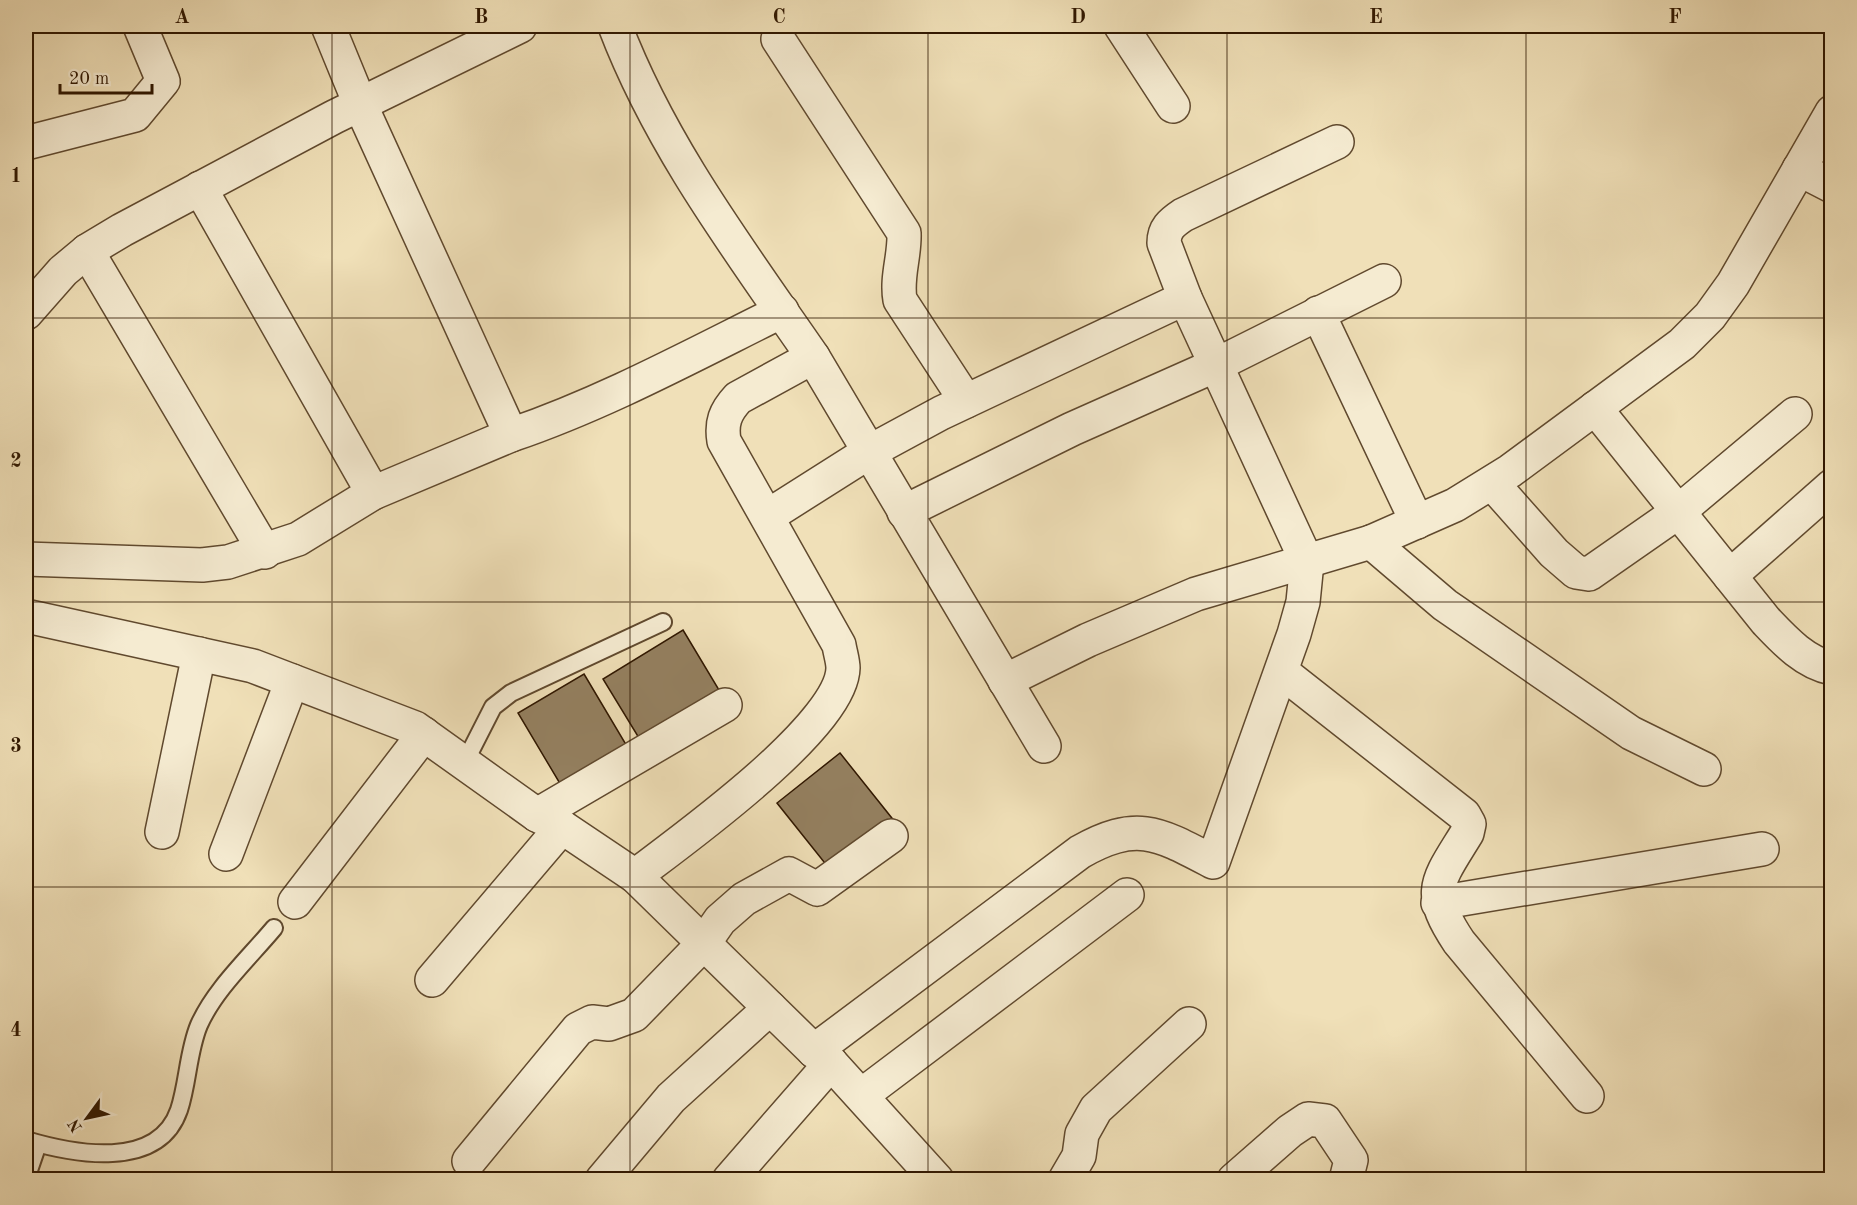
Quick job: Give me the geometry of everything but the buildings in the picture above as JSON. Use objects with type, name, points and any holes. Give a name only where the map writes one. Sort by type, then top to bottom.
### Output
[{"type":"street","points":[[26,143],[135,115],[163,81],[140,26]]},
{"type":"street","points":[[328,26],[360,104],[511,435]]},
{"type":"street","points":[[26,313],[63,271],[87,251],[200,188],[360,104],[520,26]]},
{"type":"street","points":[[615,26],[627,57],[657,118],[708,204],[813,357],[1044,746]]},
{"type":"street","points":[[1121,26],[1173,105]]},
{"type":"street","points":[[778,39],[904,233],[905,248],[897,285],[900,300],[966,400]]},
{"type":"street","points":[[1005,681],[1088,640],[1196,594],[1371,542],[1455,505],[1492,483],[1682,345],[1710,316],[1732,284],[1832,112]]},
{"type":"street","points":[[729,1179],[822,1057],[1080,852],[1106,837],[1135,832],[1166,838],[1213,862],[1282,672],[1303,602],[1307,562],[1185,298],[1164,243],[1164,234],[1171,223],[1337,142]]},
{"type":"street","points":[[1799,169],[1832,186]]},
{"type":"street","points":[[200,188],[373,493]]},
{"type":"street","points":[[87,251],[265,552]]},
{"type":"street","points":[[904,512],[1072,429],[1216,365],[1384,280]]},
{"type":"street","points":[[768,516],[869,452],[966,400],[1185,298]]},
{"type":"street","points":[[26,559],[201,565],[228,562],[265,552],[298,539],[373,493],[511,435],[573,412],[631,386],[782,311]]},
{"type":"street","points":[[1318,314],[1417,522]]},
{"type":"street","points":[[635,876],[755,783],[803,734],[836,693],[843,668],[838,645],[768,516],[724,441],[722,425],[729,408],[738,398],[813,357]]},
{"type":"street","points":[[1595,408],[1766,621],[1794,649],[1823,666],[1832,668]]},
{"type":"street","points":[[1492,483],[1554,553],[1576,572],[1589,574],[1678,512],[1795,414]]},
{"type":"street","points":[[1730,576],[1832,486]]},
{"type":"street","points":[[1371,542],[1445,605],[1621,726],[1663,750],[1704,769]]},
{"type":"street","points":[[26,616],[253,666],[415,728],[550,821],[635,876],[862,1095],[937,1179]]},
{"type":"street","points":[[162,832],[199,654]]},
{"type":"street","points":[[1282,672],[1464,815],[1469,824],[1467,833],[1437,886],[1438,903],[1446,922],[1587,1096]]},
{"type":"street","points":[[226,854],[291,681]]},
{"type":"street","points":[[432,980],[550,821],[725,705]]},
{"type":"street","points":[[295,902],[424,734]]},
{"type":"street","points":[[469,1161],[578,1029],[592,1022],[609,1024],[634,1015],[704,943],[720,920],[744,899],[789,874],[817,889],[891,836]]},
{"type":"street","points":[[1438,903],[1762,849]]},
{"type":"street","points":[[862,1095],[1127,895]]},
{"type":"street","points":[[602,1179],[671,1098],[770,1008]]},
{"type":"street","points":[[1065,1179],[1079,1156],[1082,1134],[1096,1109],[1189,1024]]},
{"type":"street","points":[[1234,1179],[1290,1131],[1308,1119],[1325,1121],[1340,1140],[1351,1160],[1346,1179]]},
{"type":"lane","points":[[465,762],[493,707],[511,693],[663,622]]},
{"type":"lane","points":[[26,1179],[32,1142],[104,1155],[123,1154],[161,1135],[173,1124],[199,1026],[217,996],[274,928]]}]
